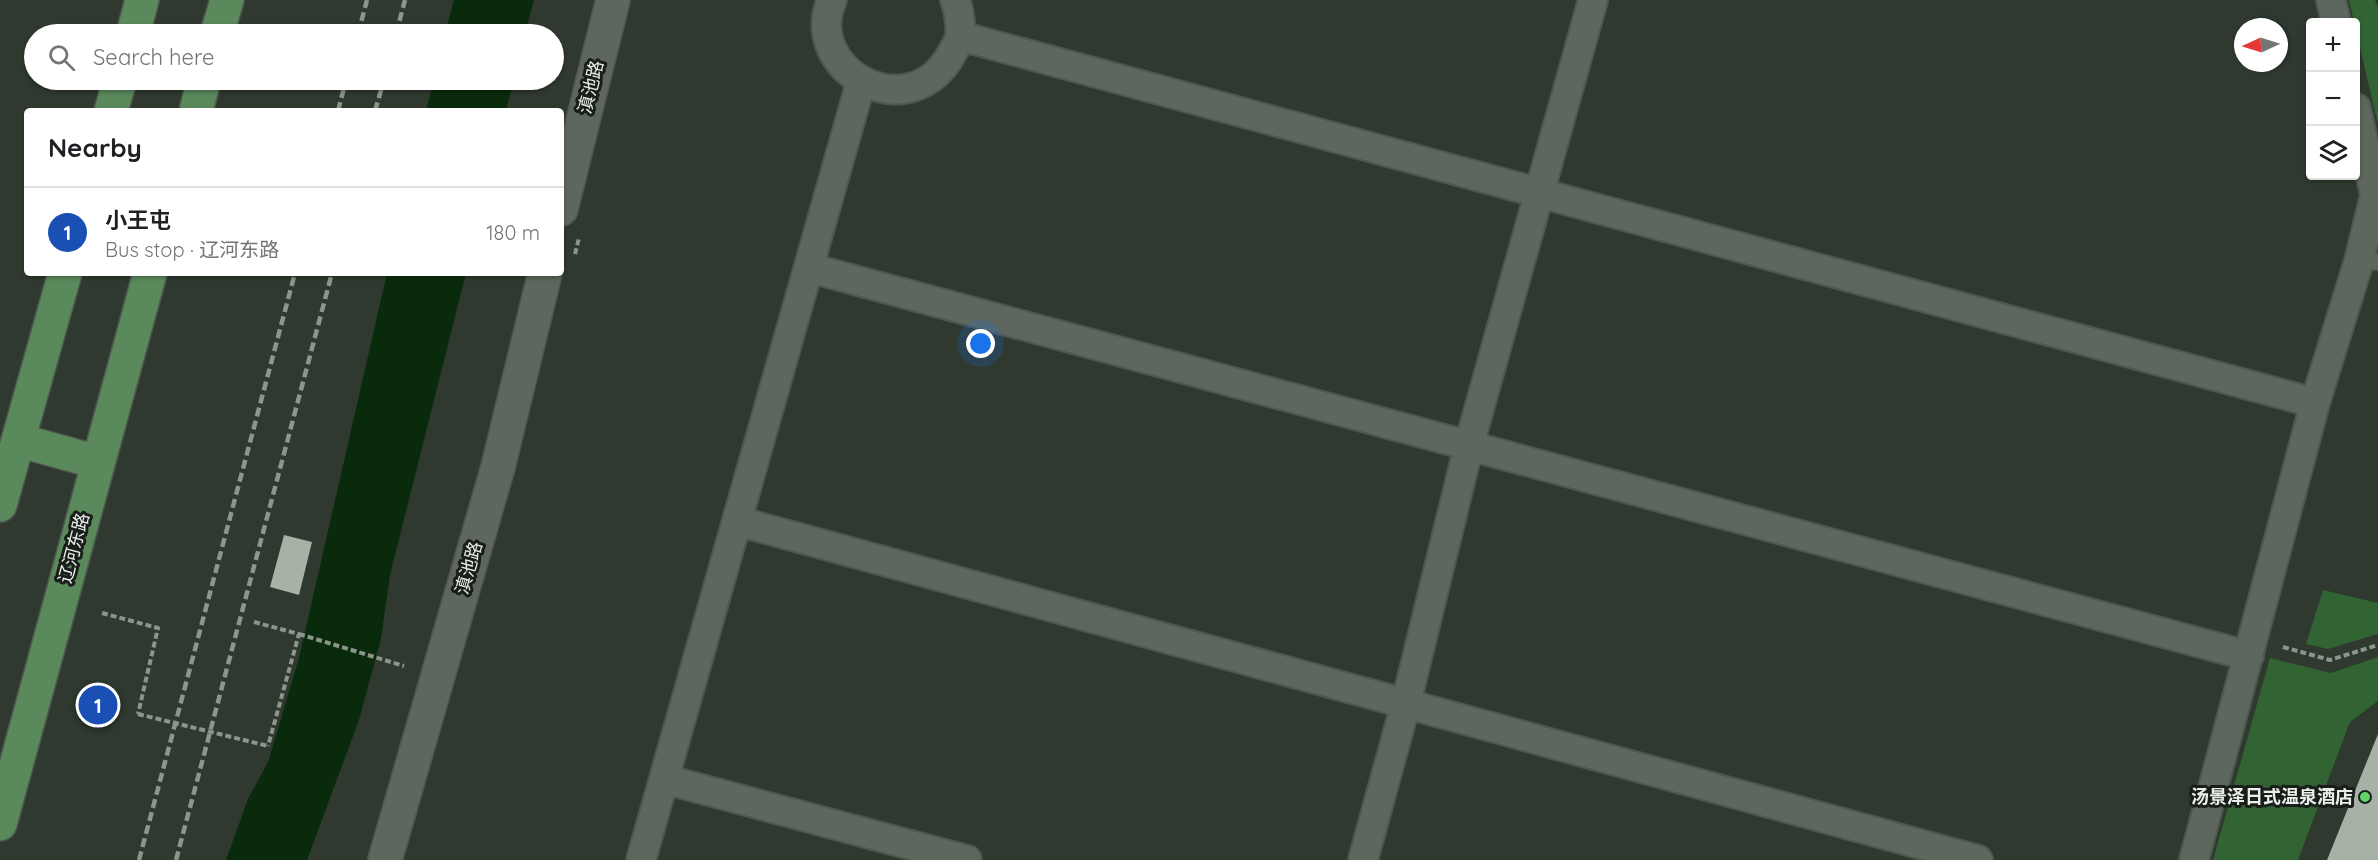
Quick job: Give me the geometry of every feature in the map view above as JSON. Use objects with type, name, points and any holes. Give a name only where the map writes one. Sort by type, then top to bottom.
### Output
[{"type":"main road","points":[[136,24],[142,0]]},
{"type":"main road","points":[[220,24],[227,0]]},
{"type":"main road","points":[[112,108],[117,90]]},
{"type":"main road","points":[[196,108],[201,90]]},
{"type":"main road","points":[[0,505],[9,437],[64,276]]},
{"type":"main road","name":"辽河东路","points":[[0,824],[149,276]]},
{"type":"main road","points":[[9,437],[97,462]]},
{"type":"street","name":"滇池路","points":[[564,197],[613,0]]},
{"type":"street","points":[[823,2],[833,50],[845,69],[861,82],[885,89],[908,89],[929,80],[946,64],[960,36],[955,0]]},
{"type":"street","points":[[1363,860],[1406,703],[1469,446],[1593,0]]},
{"type":"street","points":[[2331,0],[2335,18]]},
{"type":"street","points":[[960,36],[2316,403]]},
{"type":"street","points":[[641,860],[861,82]]},
{"type":"street","points":[[2194,860],[2316,403],[2368,262],[2375,195],[2359,126]]},
{"type":"street","points":[[810,268],[1469,446],[2251,647]]},
{"type":"street","name":"滇池路","points":[[385,860],[498,467],[544,276]]},
{"type":"street","points":[[737,521],[1978,860]]},
{"type":"street","points":[[664,779],[967,860]]},
{"type":"path","points":[[102,614],[158,628],[138,714],[268,746],[299,634]]},
{"type":"path","points":[[254,622],[404,666]]},
{"type":"path","points":[[2251,647],[2330,660],[2378,645]]},
{"type":"shaded area","points":[[454,0],[534,0],[528,24],[448,24]]},
{"type":"shaded area","points":[[2349,0],[2375,0],[2378,7],[2378,125],[2360,47],[2360,18],[2353,18]]},
{"type":"shaded area","points":[[431,90],[511,90],[507,108],[427,108]]},
{"type":"shaded area","points":[[386,276],[465,276],[390,575],[381,639],[359,720],[307,860],[226,860],[248,799],[268,762],[299,658]]},
{"type":"shaded area","points":[[2323,590],[2378,603],[2378,634],[2328,649],[2306,644]]},
{"type":"shaded area","points":[[2378,657],[2378,701],[2350,722],[2298,860],[2213,860],[2270,658],[2331,673]]},
{"type":"building","points":[[284,535],[312,542],[299,595],[270,587]]},
{"type":"building","name":"汤景泽日式温泉酒店","points":[[2378,734],[2378,860],[2327,860]]},
{"type":"railway","points":[[361,24],[367,0]]},
{"type":"railway","points":[[399,24],[405,0]]},
{"type":"railway","points":[[339,108],[343,90]]},
{"type":"railway","points":[[376,108],[381,90]]},
{"type":"railway","points":[[139,860],[294,276]]},
{"type":"railway","points":[[176,860],[331,276]]},
{"type":"place","name":"小王屯","points":[[98,705]]},
{"type":"place","name":"汤景泽日式温泉酒店","points":[[2365,797]]}]
